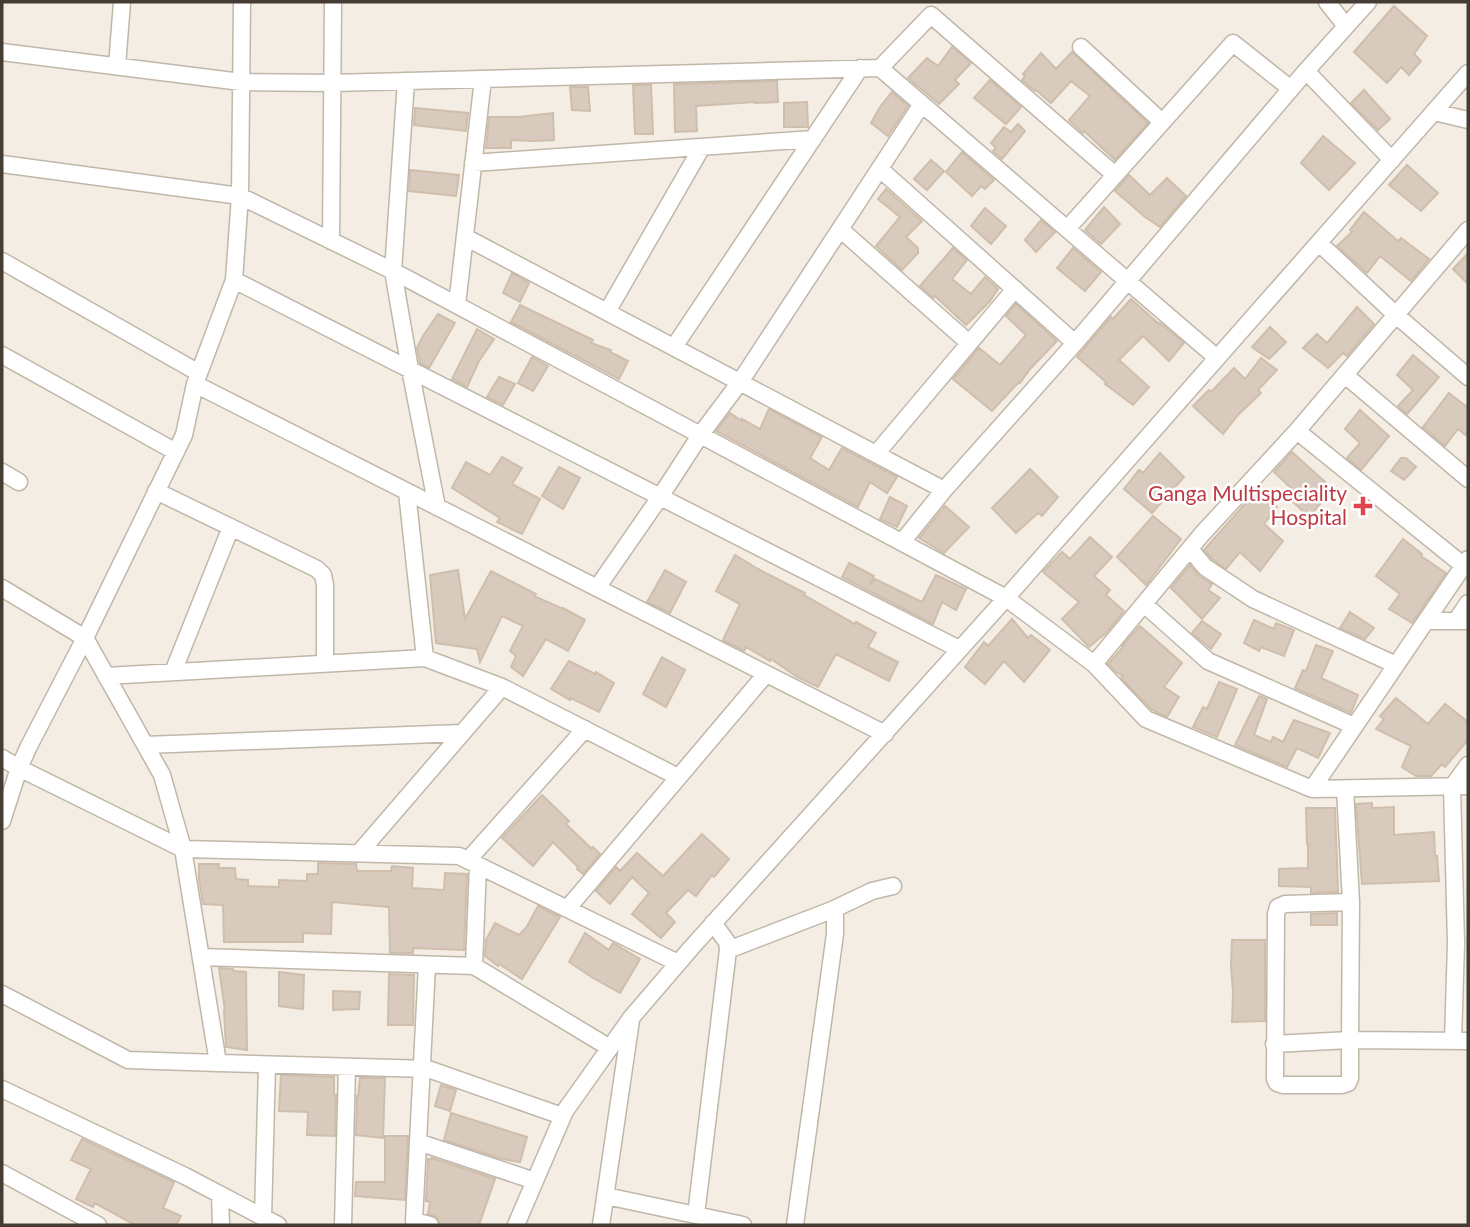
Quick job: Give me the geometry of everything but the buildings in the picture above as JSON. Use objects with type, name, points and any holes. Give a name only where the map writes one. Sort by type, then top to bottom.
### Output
[{"type":"street","points":[[117,66],[122,2]]},
{"type":"street","points":[[2,821],[29,746],[184,435],[197,379],[234,280],[240,196],[242,2]]},
{"type":"street","points":[[331,241],[333,2]]},
{"type":"street","points":[[1327,2],[1346,26]]},
{"type":"street","points":[[902,542],[944,490],[1075,343],[1368,2]]},
{"type":"street","points":[[880,68],[931,15],[1115,175]]},
{"type":"street","points":[[1067,229],[1233,43],[1291,89]]},
{"type":"street","points":[[1082,47],[1162,122]]},
{"type":"street","points":[[2,52],[242,82],[333,83],[880,68],[1217,358]]},
{"type":"street","points":[[674,347],[860,68]]},
{"type":"street","points":[[1306,71],[1392,160]]},
{"type":"street","points":[[516,1225],[562,1116],[632,1018],[713,923],[1006,598],[1468,73]]},
{"type":"street","points":[[457,305],[483,79]]},
{"type":"street","points":[[406,81],[393,271],[437,507]]},
{"type":"street","points":[[597,588],[701,434],[740,382],[922,104]]},
{"type":"street","points":[[1434,112],[1468,120]]},
{"type":"street","points":[[473,163],[813,139]]},
{"type":"street","points":[[607,312],[702,147]]},
{"type":"street","points":[[2,164],[240,196],[393,271],[1006,598],[1094,664],[1146,719],[1312,789],[1460,786]]},
{"type":"street","points":[[880,169],[1075,343]]},
{"type":"street","points":[[840,229],[969,343]]},
{"type":"street","points":[[1094,664],[1190,549],[1345,375],[1468,230]]},
{"type":"street","points":[[465,237],[944,490]]},
{"type":"street","points":[[1320,243],[1396,315],[1465,368]]},
{"type":"street","points":[[2,261],[197,379],[407,492],[885,734]]},
{"type":"street","points":[[234,280],[959,649]]},
{"type":"street","points":[[876,454],[1015,289]]},
{"type":"street","points":[[2,355],[176,452]]},
{"type":"street","points":[[1345,375],[1468,479]]},
{"type":"street","points":[[1297,430],[1466,562],[1312,789]]},
{"type":"street","points":[[2,472],[19,482]]},
{"type":"street","points":[[156,491],[317,569],[323,575],[326,585],[326,664]]},
{"type":"street","points":[[407,492],[425,659]]},
{"type":"street","points":[[173,672],[231,527]]},
{"type":"street","points":[[1190,549],[1205,567],[1252,599],[1396,665]]},
{"type":"street","points":[[2,588],[85,638],[162,775],[183,849],[218,1063]]},
{"type":"street","points":[[1427,621],[1462,621],[1468,603]]},
{"type":"street","points":[[1144,604],[1208,661],[1354,726]]},
{"type":"street","points":[[106,676],[425,659],[502,687],[678,777]]},
{"type":"street","points":[[567,909],[766,674]]},
{"type":"street","points":[[359,853],[502,687]]},
{"type":"street","points":[[474,966],[473,863],[585,729]]},
{"type":"street","points":[[145,745],[462,733]]},
{"type":"street","points":[[2,758],[183,849],[459,856],[678,963]]},
{"type":"street","points":[[1275,1044],[1350,1040],[1461,1041],[1460,786],[1468,765]]},
{"type":"street","points":[[1345,789],[1351,902],[1350,1078],[1348,1083],[1342,1085],[1277,1083],[1275,1044],[1278,907],[1285,904],[1351,902]]},
{"type":"street","points":[[728,950],[832,910],[872,891],[893,886]]},
{"type":"street","points":[[795,1225],[835,934],[835,916],[832,910]]},
{"type":"street","points":[[696,1215],[728,950],[727,942],[713,923]]},
{"type":"street","points":[[201,957],[474,966],[610,1048]]},
{"type":"street","points":[[427,965],[414,1221],[429,1225]]},
{"type":"street","points":[[2,994],[128,1060],[422,1068],[562,1116]]},
{"type":"street","points":[[601,1225],[632,1018]]},
{"type":"street","points":[[2,1089],[185,1176],[270,1221],[267,1065]]},
{"type":"street","points":[[343,1225],[347,1067]]},
{"type":"street","points":[[418,1142],[535,1181]]},
{"type":"street","points":[[2,1173],[98,1225]]},
{"type":"street","points":[[220,1195],[221,1225]]},
{"type":"street","points":[[606,1196],[743,1225]]},
{"type":"place","name":"Ganga Multispeciality Hospital","points":[[1363,506]]}]
